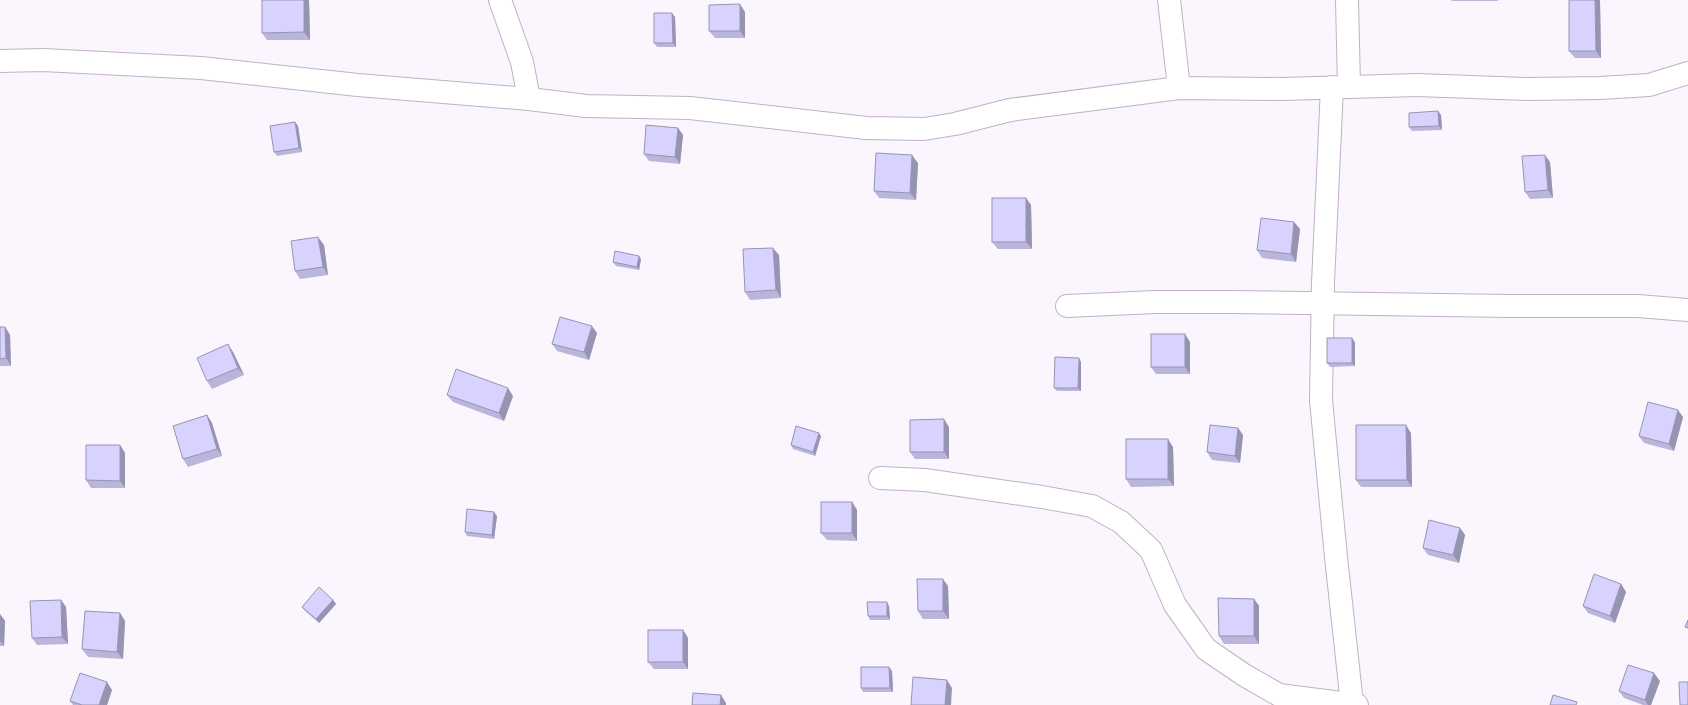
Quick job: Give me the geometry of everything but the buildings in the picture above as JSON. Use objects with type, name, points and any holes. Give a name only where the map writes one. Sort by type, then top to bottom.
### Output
[{"type":"street","points":[[500,0],[522,62],[529,99]]},
{"type":"street","points":[[1169,0],[1179,88]]},
{"type":"street","points":[[880,478],[925,480],[1042,497],[1092,506],[1121,522],[1151,550],[1175,606],[1206,649],[1244,676],[1279,695],[1355,705],[1336,557],[1321,400],[1323,304],[1347,0]]},
{"type":"street","points":[[0,61],[43,60],[201,68],[358,85],[529,99],[586,106],[690,108],[866,128],[924,129],[955,124],[1010,110],[1179,88],[1283,89],[1417,85],[1530,89],[1600,88],[1649,85],[1688,73]]},
{"type":"street","points":[[1067,306],[1155,302],[1638,306],[1688,310]]}]
